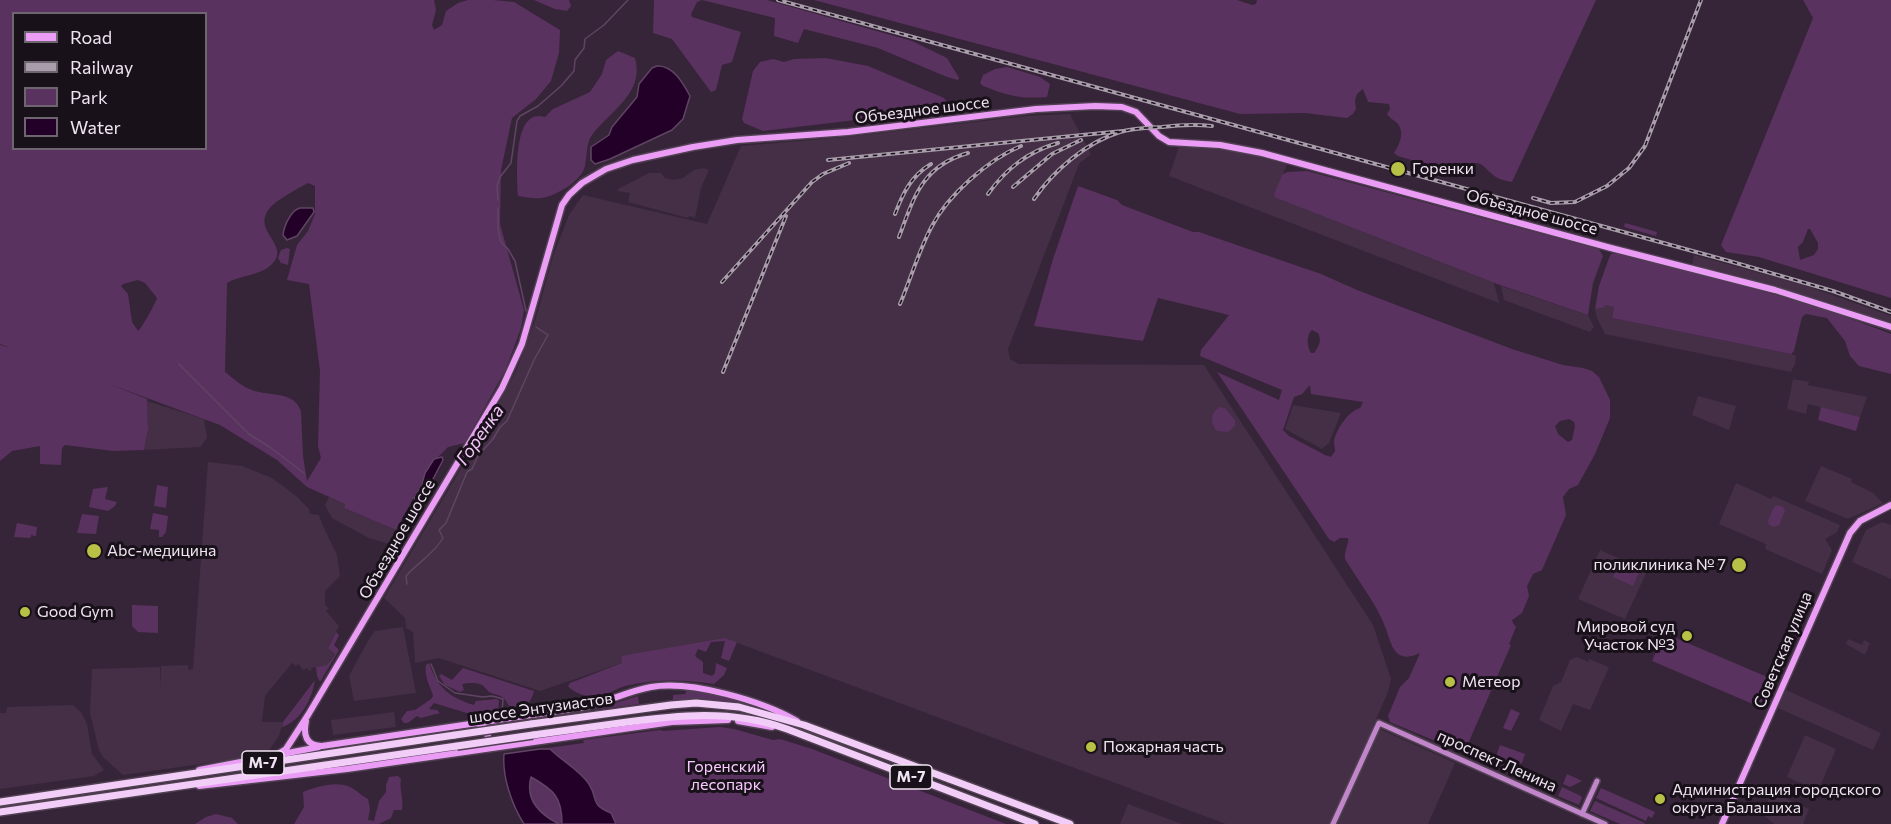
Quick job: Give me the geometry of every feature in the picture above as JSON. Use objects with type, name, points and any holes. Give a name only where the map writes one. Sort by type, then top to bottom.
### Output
[{"type":"highway","name":"шоссе Энтузиастов","points":[[0,801],[653,706],[696,703],[746,709],[804,725],[1070,824]]},
{"type":"highway","name":"шоссе Энтузиастов","points":[[0,812],[533,735],[689,715],[736,716],[787,729],[1035,824]]},
{"type":"main road","name":"Объездное шоссе","points":[[275,756],[286,749],[308,715],[513,367],[522,344],[562,205],[582,183],[606,169],[633,160],[737,140],[848,132],[1036,110],[1095,106],[1122,107],[1136,112],[1159,136],[1170,142],[1220,145],[1262,153],[1775,290],[1891,327]]},
{"type":"main road","name":"Советская улица","points":[[1722,824],[1850,533],[1860,521],[1891,505]]},
{"type":"main road","points":[[183,773],[322,746],[595,705],[651,687],[678,685],[710,690],[768,707],[804,725]]},
{"type":"main road","points":[[308,715],[304,729],[306,737],[311,744],[322,746]]},
{"type":"main road","points":[[524,715],[517,722],[515,730],[519,738],[528,742]]},
{"type":"main road","points":[[185,784],[211,785],[347,769],[663,723],[734,720],[787,729]]},
{"type":"main road","points":[[475,722],[484,726],[488,734],[486,743],[480,749]]},
{"type":"street","name":"проспект Ленина","points":[[1333,824],[1379,723],[1605,824]]},
{"type":"street","points":[[1582,814],[1596,781]]},
{"type":"shaded area","points":[[1070,114],[1091,154],[1079,164],[1008,349],[1010,359],[1019,364],[1204,365],[1373,625],[1391,679],[1388,692],[1373,726],[1455,763],[1428,824],[1226,824],[724,638],[621,657],[622,663],[540,691],[439,658],[415,663],[413,632],[406,628],[405,618],[384,598],[491,418],[517,369],[536,318],[553,256],[569,215],[583,195],[707,224],[741,146],[847,137],[1026,116]]},
{"type":"shaded area","points":[[1179,147],[1233,150],[1287,164],[1275,195],[1276,198],[1494,283],[1499,303],[1169,176]]},
{"type":"shaded area","points":[[703,168],[709,170],[701,188],[695,218],[628,202],[630,193],[618,191],[649,173],[661,173],[665,178],[673,180],[683,178],[694,170]]},
{"type":"shaded area","points":[[1694,255],[1801,284],[1891,316],[1891,325],[1835,304],[1692,266]]},
{"type":"shaded area","points":[[1501,286],[1588,315],[1594,327],[1590,332],[1504,300]]},
{"type":"shaded area","points":[[1606,305],[1614,306],[1612,318],[1791,354],[1796,356],[1795,364],[1791,372],[1605,334],[1595,309]]},
{"type":"shaded area","points":[[1793,379],[1809,382],[1808,385],[1867,397],[1860,417],[1808,404],[1806,414],[1787,409]]},
{"type":"shaded area","points":[[1698,396],[1736,406],[1729,430],[1692,415]]},
{"type":"shaded area","points":[[147,401],[204,419],[207,438],[200,447],[144,450],[148,429]]},
{"type":"shaded area","points":[[1293,405],[1341,413],[1329,443],[1322,449],[1285,429]]},
{"type":"shaded area","points":[[208,462],[242,466],[272,478],[296,496],[309,509],[310,514],[319,515],[337,555],[340,576],[325,591],[325,605],[329,608],[326,611],[339,626],[328,647],[335,653],[327,665],[311,668],[312,670],[309,671],[307,668],[303,670],[298,664],[296,666],[292,663],[265,696],[262,722],[283,722],[279,736],[269,750],[246,754],[243,758],[123,775],[102,756],[99,750],[90,713],[92,669],[160,667],[161,689],[161,666],[188,665],[188,670],[193,669]]},
{"type":"shaded area","points":[[1821,466],[1852,479],[1851,482],[1873,493],[1883,503],[1848,519],[1805,501]]},
{"type":"shaded area","points":[[1736,483],[1771,499],[1773,496],[1840,525],[1837,532],[1825,539],[1832,550],[1822,574],[1765,549],[1766,544],[1719,524]]},
{"type":"shaded area","points":[[329,497],[345,504],[344,508],[396,530],[389,544],[369,538],[332,518],[325,505]]},
{"type":"shaded area","points":[[1882,522],[1891,525],[1891,579],[1852,562],[1866,530]]},
{"type":"shaded area","points":[[1600,550],[1647,571],[1625,619],[1578,599]]},
{"type":"shaded area","points":[[403,627],[416,693],[354,701],[349,676],[369,639],[375,631]]},
{"type":"shaded area","points":[[1848,639],[1862,645],[1864,640],[1870,643],[1865,655],[1846,644]]},
{"type":"shaded area","points":[[1577,657],[1609,667],[1590,710],[1573,704],[1561,731],[1539,720],[1553,686],[1561,682],[1570,660]]},
{"type":"shaded area","points":[[1786,690],[1881,733],[1873,750],[1778,708]]},
{"type":"shaded area","points":[[73,705],[81,712],[87,724],[92,754],[104,770],[94,776],[0,789],[0,713],[6,713],[7,707]]},
{"type":"shaded area","points":[[394,712],[396,727],[333,735],[331,720]]},
{"type":"shaded area","points":[[1805,735],[1836,749],[1818,791],[1787,777]]},
{"type":"shaded area","points":[[1772,792],[1809,809],[1803,824],[1774,824],[1762,814]]},
{"type":"shaded area","points":[[1128,804],[1182,824],[1120,824]]},
{"type":"green space","points":[[0,0],[434,0],[436,10],[432,25],[434,30],[442,25],[446,11],[458,3],[468,0],[493,0],[514,2],[560,30],[559,53],[551,81],[536,99],[512,118],[501,170],[500,224],[524,310],[521,328],[506,369],[465,443],[448,447],[433,462],[396,530],[344,508],[345,504],[307,487],[277,460],[220,425],[109,384],[147,399],[148,429],[144,450],[113,451],[65,445],[62,448],[61,465],[40,464],[40,446],[12,451],[0,461],[0,345],[11,348],[0,344]],"holes":[[[308,183],[315,186],[315,214],[308,231],[297,245],[287,280],[309,284],[320,371],[318,446],[321,458],[307,481],[303,456],[301,411],[297,404],[287,397],[248,389],[225,372],[227,283],[266,269],[276,259],[277,252],[265,225],[265,217],[276,202]],[[138,280],[145,283],[157,298],[138,331],[132,322],[128,294],[121,286]]]},
{"type":"green space","points":[[534,0],[569,0],[571,6],[567,11],[555,9]]},
{"type":"green space","points":[[654,0],[702,0],[697,2],[691,14],[692,17],[741,32],[732,62],[722,65],[716,90],[711,92],[672,39],[653,33]]},
{"type":"green space","points":[[702,0],[767,0],[912,41],[947,58],[959,78],[958,80],[947,77],[878,48],[804,29],[798,43],[774,36],[775,18]]},
{"type":"green space","points":[[814,0],[1237,0],[1252,5],[1256,4],[1257,0],[1596,0],[1512,182],[1496,177],[1478,163],[1471,167],[1462,164],[1456,173],[1398,156],[1394,153],[1401,132],[1398,124],[1387,114],[1390,109],[1389,104],[1368,102],[1363,89],[1357,94],[1356,109],[1347,118],[1305,113],[1240,114]]},
{"type":"green space","points":[[1803,0],[1891,0],[1891,298],[1759,257],[1726,252],[1721,245],[1813,18]],"holes":[[[1810,229],[1818,243],[1818,249],[1814,255],[1800,260],[1798,247]]]},
{"type":"green space","points":[[618,51],[635,58],[637,70],[635,81],[624,101],[590,138],[583,171],[569,186],[551,195],[539,198],[518,196],[517,160],[522,133],[527,122],[534,117],[545,117],[553,109],[590,92],[602,74],[606,60]]},
{"type":"green space","points":[[826,58],[868,66],[944,98],[948,103],[940,110],[763,131],[744,123],[742,119],[753,71],[760,62],[773,59],[784,62],[794,59]]},
{"type":"green space","points":[[1007,67],[1040,77],[1050,84],[1047,97],[1014,96],[980,83],[983,75],[995,69]]},
{"type":"green space","points":[[1307,171],[1599,249],[1603,256],[1593,283],[1588,315],[1497,284],[1276,198],[1274,195],[1282,175],[1287,172]]},
{"type":"green space","points":[[1078,186],[1193,232],[1199,232],[1321,274],[1512,349],[1563,365],[1583,368],[1599,377],[1610,400],[1610,418],[1595,454],[1578,485],[1569,489],[1563,497],[1566,515],[1542,570],[1533,574],[1527,586],[1529,596],[1522,613],[1512,620],[1516,627],[1509,644],[1511,645],[1464,753],[1390,722],[1388,716],[1400,687],[1409,678],[1420,653],[1407,657],[1396,652],[1378,611],[1345,559],[1348,538],[1340,538],[1334,542],[1329,539],[1217,372],[1279,400],[1282,390],[1200,356],[1201,350],[1229,315],[1158,298],[1143,341],[1034,326],[1053,259]],"holes":[[[1312,330],[1318,333],[1320,339],[1319,346],[1314,353],[1311,353],[1308,344]],[[1310,385],[1311,394],[1363,402],[1360,408],[1347,417],[1340,426],[1335,436],[1335,451],[1331,457],[1289,436],[1283,430],[1294,397],[1302,394]],[[1569,419],[1574,422],[1572,440],[1568,442],[1558,434],[1555,426],[1560,421]]]},
{"type":"green space","points":[[1625,223],[1657,232],[1656,236],[1624,227]]},
{"type":"green space","points":[[290,249],[288,265],[281,263],[278,258],[281,250]]},
{"type":"green space","points":[[1615,253],[1789,299],[1891,334],[1891,374],[1859,366],[1850,356],[1845,341],[1827,318],[1806,314],[1802,317],[1794,351],[1791,354],[1612,318],[1614,307],[1606,305],[1595,309],[1599,286],[1609,258]]},
{"type":"green space","points":[[1220,407],[1225,408],[1235,420],[1235,426],[1228,432],[1217,431],[1213,425],[1214,412]]},
{"type":"green space","points":[[1821,407],[1860,417],[1856,431],[1818,420]]},
{"type":"green space","points":[[157,485],[168,487],[166,508],[154,506]]},
{"type":"green space","points":[[108,487],[105,499],[117,502],[115,506],[108,511],[89,507],[93,489]]},
{"type":"green space","points":[[1778,505],[1785,511],[1779,525],[1774,527],[1769,525],[1768,521],[1774,507]]},
{"type":"green space","points":[[153,513],[168,516],[166,532],[162,537],[159,537],[159,530],[150,529]]},
{"type":"green space","points":[[82,514],[99,516],[96,534],[77,533]]},
{"type":"green space","points":[[17,523],[37,527],[36,536],[32,534],[30,538],[14,537]]},
{"type":"green space","points":[[1619,564],[1639,572],[1633,586],[1613,577]]},
{"type":"green space","points":[[132,605],[158,606],[158,633],[138,632],[132,626]]},
{"type":"green space","points":[[336,632],[339,635],[334,645],[339,650],[320,682],[316,667],[327,665],[335,654],[328,648]]},
{"type":"green space","points":[[1664,633],[1772,679],[1760,707],[1652,661]]},
{"type":"green space","points":[[724,638],[737,642],[729,661],[721,658],[725,641],[711,642],[706,652],[698,649],[695,656],[703,662],[703,673],[712,676],[715,673],[716,663],[727,668],[724,675],[714,684],[692,681],[647,682],[625,686],[594,697],[580,694],[568,686],[570,683],[622,663],[621,656]]},
{"type":"green space","points":[[429,663],[440,685],[451,695],[474,705],[476,701],[497,699],[499,701],[498,710],[470,714],[434,703],[429,709],[440,713],[421,718],[417,716],[408,723],[404,723],[401,719],[407,711],[415,710],[433,696],[426,673],[426,665]]},
{"type":"green space","points":[[463,668],[534,691],[526,705],[509,706],[502,697],[489,692],[482,685],[462,684],[464,690],[460,692],[445,685],[439,676],[441,674],[452,680]]},
{"type":"green space","points":[[315,680],[311,695],[300,715],[282,727],[283,722]]},
{"type":"green space","points":[[687,690],[714,694],[743,703],[673,700],[673,695],[685,694]]},
{"type":"green space","points":[[638,696],[639,704],[593,710]]},
{"type":"green space","points":[[1511,709],[1520,713],[1511,731],[1503,728]]},
{"type":"green space","name":"Горенский лесопарк","points":[[720,727],[773,740],[780,739],[812,749],[1006,824],[524,824],[509,790],[504,754],[584,743],[583,740],[660,730]]},
{"type":"green space","points":[[1500,745],[1525,754],[1522,763],[1516,765],[1496,756]]},
{"type":"green space","points":[[1494,759],[1515,768],[1517,773],[1515,778],[1491,765]]},
{"type":"green space","points":[[1567,774],[1582,781],[1570,787],[1563,784]]},
{"type":"green space","points":[[398,776],[401,779],[402,810],[394,810],[391,818],[379,824],[294,824],[304,807],[303,792],[334,784],[352,788],[368,799],[370,809],[368,820],[374,821],[379,801],[386,792],[389,777]]},
{"type":"green space","points":[[1562,787],[1581,796],[1579,805],[1558,796]]},
{"type":"green space","points":[[1601,788],[1655,812],[1652,818],[1648,816],[1646,821],[1596,798]]},
{"type":"green space","points":[[1595,801],[1645,823],[1620,824],[1590,811]]},
{"type":"green space","points":[[216,814],[232,818],[238,824],[195,824]]},
{"type":"water","points":[[663,66],[673,72],[690,96],[683,119],[672,130],[595,164],[591,160],[591,147],[609,135],[612,127],[637,97],[639,84],[652,68]]},
{"type":"water","points":[[300,208],[313,208],[314,212],[297,236],[287,240],[283,235],[286,223],[291,215]]},
{"type":"water","points":[[442,457],[443,460],[433,479],[423,491],[422,497],[414,498],[434,459]]},
{"type":"water","points":[[550,749],[581,774],[592,789],[597,804],[611,813],[616,824],[562,824],[562,815],[555,795],[531,777],[530,792],[535,805],[545,816],[559,824],[524,824],[509,790],[504,754]]},
{"type":"waterway","name":"Горенка","points":[[498,200],[497,186],[500,177],[511,163],[517,121],[520,116],[538,106],[561,86],[574,71],[575,60],[584,48],[585,39],[604,25],[628,0]]},
{"type":"waterway","name":"Горенка","points":[[498,208],[498,229],[501,242],[515,261],[526,311]]},
{"type":"waterway","name":"Горенка","points":[[407,584],[406,576],[435,549],[443,538],[439,530],[446,523],[467,472],[472,469],[478,456],[507,421],[534,360],[548,335],[536,327]]},
{"type":"waterway","points":[[179,364],[249,434],[304,473]]},
{"type":"waterway","name":"Горенка","points":[[431,664],[438,681],[455,693],[503,699],[502,713],[499,717]]},
{"type":"railway","points":[[778,0],[1729,261],[1833,291],[1891,312]]},
{"type":"railway","points":[[1533,198],[1551,203],[1575,202],[1607,186],[1629,168],[1645,146],[1701,0]]},
{"type":"railway","points":[[1034,199],[1051,178],[1072,158],[1108,137],[1141,128],[1212,126]]},
{"type":"railway","points":[[828,160],[1123,131]]},
{"type":"railway","points":[[1013,187],[1052,154],[1081,140]]},
{"type":"railway","points":[[988,194],[1018,162],[1058,143]]},
{"type":"railway","points":[[900,304],[927,235],[948,202],[983,169],[1021,146]]},
{"type":"railway","points":[[899,237],[915,196],[930,175],[952,159],[968,153]]},
{"type":"railway","points":[[722,282],[812,182],[823,174],[849,163]]},
{"type":"railway","points":[[895,214],[908,186],[931,164]]},
{"type":"railway","points":[[723,372],[786,216]]},
{"type":"place","name":"Горенки","points":[[1398,169]]},
{"type":"place","name":"Abc-медицина","points":[[94,551]]},
{"type":"place","name":"поликлиника № 7","points":[[1739,565]]},
{"type":"place","name":"Good Gym","points":[[25,612]]},
{"type":"place","name":"Мировой суд Участок №3","points":[[1687,636]]},
{"type":"place","name":"Метеор","points":[[1450,682]]},
{"type":"place","name":"Пожарная часть","points":[[1091,747]]},
{"type":"place","name":"Администрация городского округа Балашиха","points":[[1660,799]]}]
